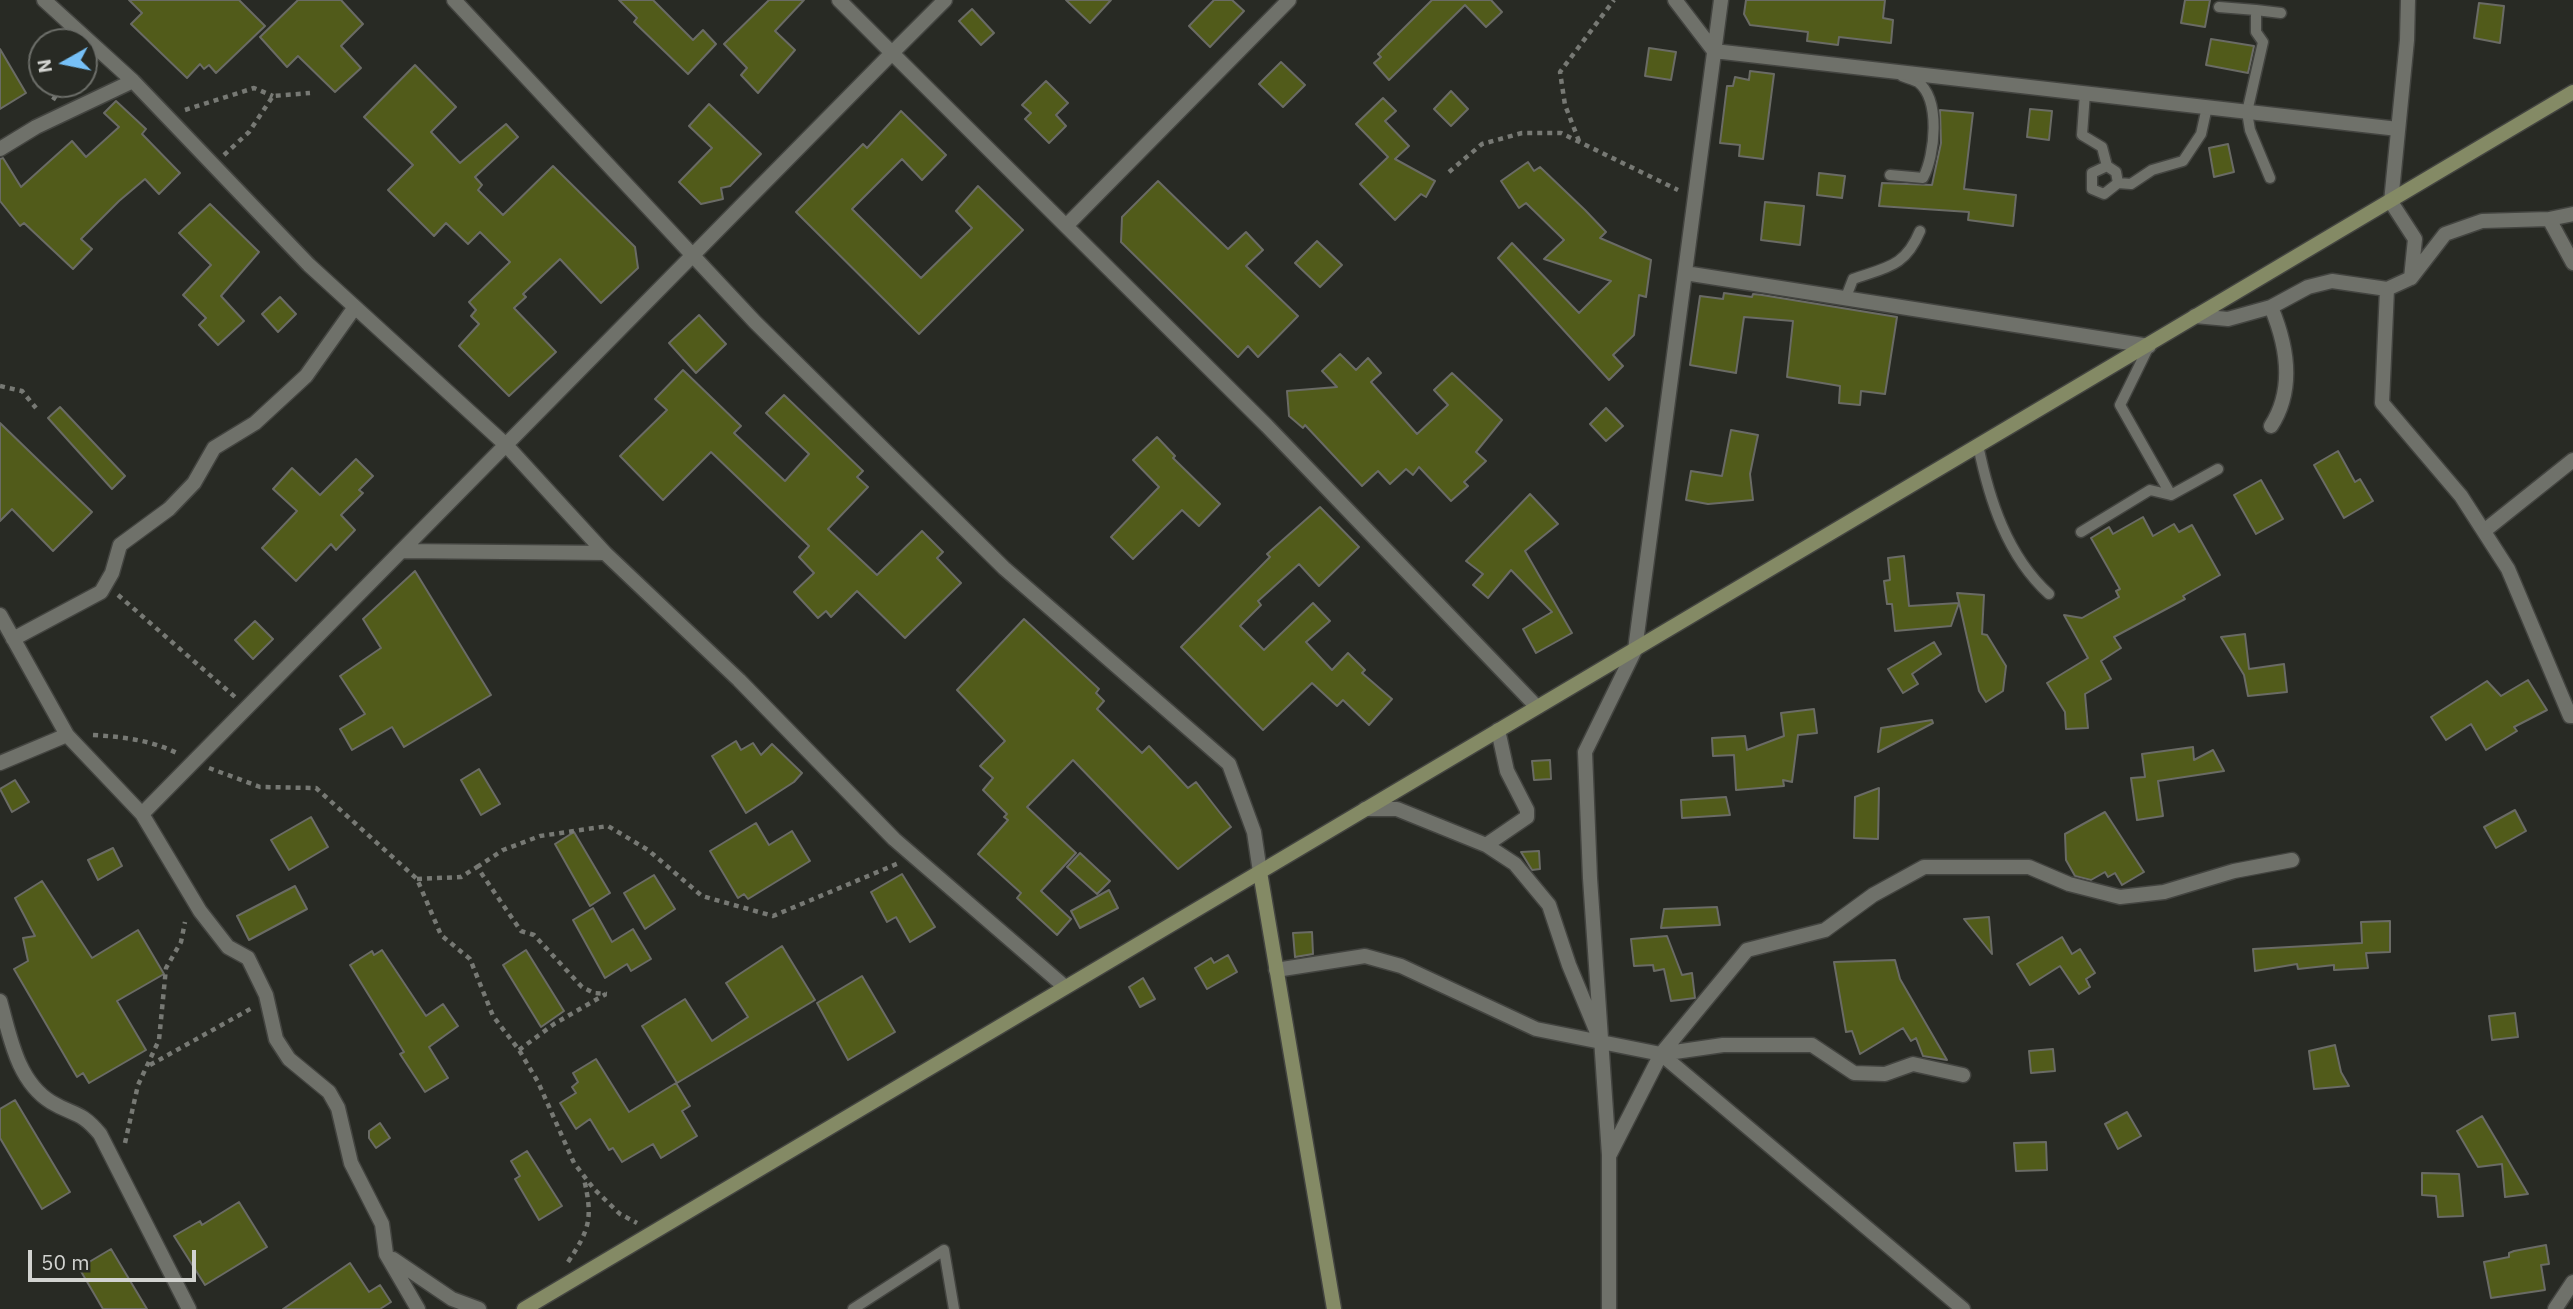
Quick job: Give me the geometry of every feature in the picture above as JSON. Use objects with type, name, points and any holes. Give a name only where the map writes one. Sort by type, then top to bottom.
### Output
[{"type":"street","points":[[44,0],[133,81],[309,265],[506,445],[605,553],[738,680],[894,839],[1065,987]]},
{"type":"street","points":[[454,0],[755,322],[1004,568],[1228,764],[1254,832],[1334,1309]]},
{"type":"street","points":[[839,0],[1267,426],[1537,707]]},
{"type":"street","points":[[142,814],[944,0]]},
{"type":"street","points":[[1066,226],[1289,0]]},
{"type":"street","points":[[1675,0],[1714,51],[2398,129]]},
{"type":"street","points":[[1609,1309],[1609,1155],[1585,752],[1636,650],[1721,0]]},
{"type":"street","points":[[2408,0],[2391,202],[2415,239],[2411,278]]},
{"type":"street","points":[[0,149],[36,127],[133,81]]},
{"type":"street","points":[[524,1309],[2573,92]]},
{"type":"street","points":[[2195,316],[2228,319],[2271,307],[2308,287],[2332,281],[2387,289],[2411,278],[2445,234],[2482,221],[2549,219],[2573,214]]},
{"type":"street","points":[[2549,219],[2573,263]]},
{"type":"street","points":[[1685,273],[2149,346]]},
{"type":"street","points":[[2387,289],[2382,403],[2461,496],[2508,569],[2570,716],[2573,716]]},
{"type":"street","points":[[13,639],[102,592],[120,545],[169,509],[194,483],[214,448],[255,423],[306,376],[355,307]]},
{"type":"street","points":[[2271,307],[2284,336],[2287,373],[2280,413],[2271,426]]},
{"type":"street","points":[[2484,531],[2573,460]]},
{"type":"street","points":[[401,551],[605,553]]},
{"type":"street","points":[[0,615],[68,734],[142,814],[174,874],[228,947],[248,958],[266,995],[276,1039],[289,1059],[328,1092],[338,1108],[351,1163],[382,1224],[386,1254],[418,1309]]},
{"type":"street","points":[[1486,845],[1527,817],[1527,810],[1507,771],[1498,730]]},
{"type":"street","points":[[0,763],[68,734]]},
{"type":"street","points":[[1365,810],[1397,809],[1486,845],[1515,864],[1549,905],[1569,965],[1601,1041]]},
{"type":"street","points":[[1609,1155],[1661,1054],[1747,950],[1825,930],[1873,895],[1924,867],[2029,867],[2069,884],[2119,897],[2164,892],[2234,871],[2292,860]]},
{"type":"street","points":[[1276,970],[1365,956],[1401,966],[1536,1029],[1661,1054],[1723,1045],[1812,1045],[1853,1073],[1885,1074],[1913,1064],[1963,1076]]},
{"type":"street","points":[[0,1002],[5,1041],[27,1077],[50,1101],[85,1116],[100,1134],[189,1309]]},
{"type":"street","points":[[1661,1054],[1963,1309]]},
{"type":"street","points":[[386,1254],[452,1299],[480,1309]]},
{"type":"street","points":[[2555,1309],[2573,1282]]},
{"type":"street","points":[[531,1309],[544,1297]]},
{"type":"lane","points":[[2219,7],[2281,13]]},
{"type":"lane","points":[[2256,10],[2256,32],[2263,42],[2247,111],[2250,130],[2270,178]]},
{"type":"lane","points":[[1890,71],[1918,82],[1930,99],[1935,129],[1923,178],[1890,175]]},
{"type":"lane","points":[[2085,93],[2082,135],[2102,147],[2107,166],[2116,172],[2118,183]]},
{"type":"lane","points":[[2107,166],[2092,173],[2092,189],[2104,194],[2118,183],[2131,184],[2152,170],[2183,161],[2201,134],[2207,107]]},
{"type":"lane","points":[[1846,297],[1853,279],[1896,263],[1911,252],[1920,231]]},
{"type":"lane","points":[[2149,346],[2120,405],[2171,495]]},
{"type":"lane","points":[[1978,445],[1984,477],[1999,519],[2029,576],[2049,594]]},
{"type":"lane","points":[[2081,532],[2150,490],[2171,495],[2218,469]]},
{"type":"lane","points":[[853,1309],[944,1250],[954,1309]]},
{"type":"path","points":[[1579,142],[1565,106],[1560,72],[1614,0]]},
{"type":"path","points":[[167,117],[214,98],[254,88],[273,96],[310,93]]},
{"type":"path","points":[[213,165],[250,131],[273,96]]},
{"type":"path","points":[[1448,172],[1482,144],[1522,133],[1562,133],[1695,198]]},
{"type":"path","points":[[0,386],[22,391],[36,408]]},
{"type":"path","points":[[107,584],[246,706]]},
{"type":"path","points":[[68,734],[124,737],[159,744],[193,762],[260,787],[316,788],[417,879],[442,935],[470,959],[493,1016],[519,1050],[574,1163],[583,1175],[620,1214],[639,1224],[669,1223]]},
{"type":"path","points":[[417,879],[461,877],[503,850],[540,836],[608,826],[648,850],[702,896],[773,916],[891,868],[914,855]]},
{"type":"path","points":[[477,867],[522,931],[534,935],[582,987],[594,993],[607,994],[554,1024],[519,1050]]},
{"type":"path","points":[[126,1156],[130,1113],[138,1085],[149,1065],[164,1015],[166,968],[181,942],[186,927],[184,915]]},
{"type":"path","points":[[149,1065],[203,1032],[246,1013],[266,995]]},
{"type":"path","points":[[564,1268],[589,1229],[591,1208],[583,1175]]},
{"type":"building","points":[[129,0],[239,0],[265,26],[216,73],[209,65],[204,69],[200,64],[187,78],[131,24],[142,13]]},
{"type":"building","points":[[298,0],[341,0],[363,24],[341,46],[361,68],[335,92],[298,56],[287,67],[260,37]]},
{"type":"building","points":[[619,0],[653,0],[693,40],[703,30],[716,44],[688,74],[634,22],[637,18]]},
{"type":"building","points":[[769,0],[804,0],[775,31],[795,50],[758,93],[741,75],[747,68],[724,44]]},
{"type":"building","points":[[1066,0],[1111,0],[1090,23]]},
{"type":"building","points":[[1214,0],[1232,0],[1244,11],[1210,47],[1189,26]]},
{"type":"building","points":[[1432,0],[1491,0],[1502,12],[1486,27],[1465,5],[1389,80],[1374,63],[1381,57],[1378,54]]},
{"type":"building","points":[[1746,0],[1885,0],[1883,18],[1893,20],[1891,43],[1839,37],[1838,45],[1807,41],[1808,32],[1750,25],[1744,14]]},
{"type":"building","points":[[2185,0],[2210,0],[2205,27],[2181,23]]},
{"type":"building","points":[[2479,3],[2504,6],[2500,43],[2474,38]]},
{"type":"building","points":[[972,9],[994,33],[981,45],[959,21]]},
{"type":"building","points":[[2211,39],[2254,46],[2248,73],[2206,65]]},
{"type":"building","points":[[1649,48],[1676,52],[1671,80],[1645,76]]},
{"type":"building","points":[[0,49],[26,93],[0,109]]},
{"type":"building","points":[[1281,62],[1305,85],[1283,107],[1259,84]]},
{"type":"building","points":[[415,65],[456,107],[431,132],[460,163],[506,124],[518,137],[475,177],[482,185],[478,190],[503,215],[553,166],[635,247],[638,268],[601,303],[560,259],[523,294],[526,297],[514,308],[556,352],[509,396],[459,346],[479,324],[471,316],[476,310],[469,302],[510,262],[480,232],[468,244],[446,223],[434,236],[388,190],[413,165],[364,117]]},
{"type":"building","points":[[1750,71],[1774,74],[1763,159],[1739,156],[1740,145],[1720,143],[1727,86],[1733,86],[1735,77],[1749,80]]},
{"type":"building","points":[[1046,81],[1068,103],[1056,115],[1066,126],[1049,143],[1025,119],[1031,113],[1022,105]]},
{"type":"building","points":[[1451,91],[1468,109],[1451,126],[1434,109]]},
{"type":"building","points":[[1383,98],[1396,111],[1385,121],[1409,146],[1395,159],[1435,181],[1426,197],[1421,194],[1395,220],[1360,184],[1388,157],[1356,124]]},
{"type":"building","points":[[116,101],[146,129],[142,134],[180,173],[159,194],[145,179],[119,201],[81,239],[92,249],[73,269],[24,223],[20,226],[0,201],[0,159],[3,158],[21,187],[72,141],[86,157],[119,127],[104,113]]},
{"type":"building","points":[[709,104],[761,154],[730,186],[721,188],[723,199],[701,204],[679,182],[712,148],[689,126]]},
{"type":"building","points":[[2030,109],[2052,111],[2049,140],[2027,137]]},
{"type":"building","points":[[1940,110],[1973,113],[1964,189],[2016,195],[2013,226],[1968,220],[1969,212],[1879,206],[1882,183],[1932,185],[1941,143]]},
{"type":"building","points":[[901,111],[946,155],[922,180],[902,159],[852,209],[921,278],[972,228],[956,211],[978,186],[1023,230],[919,334],[796,212],[863,144],[867,148]]},
{"type":"building","points":[[2228,144],[2234,172],[2214,177],[2209,148]]},
{"type":"building","points":[[1528,162],[1534,171],[1540,167],[1606,232],[1600,238],[1651,260],[1646,297],[1639,295],[1634,335],[1613,355],[1623,366],[1609,380],[1498,258],[1512,243],[1579,313],[1611,281],[1544,259],[1564,240],[1526,203],[1519,208],[1501,181]]},
{"type":"building","points":[[1819,173],[1845,176],[1842,198],[1817,195]]},
{"type":"building","points":[[1158,181],[1228,249],[1246,232],[1263,250],[1246,266],[1298,316],[1258,357],[1248,346],[1238,357],[1121,242],[1122,217]]},
{"type":"building","points":[[1765,202],[1804,206],[1800,245],[1761,240]]},
{"type":"building","points":[[210,204],[259,252],[221,296],[244,321],[218,345],[199,325],[206,318],[183,295],[211,265],[179,233]]},
{"type":"building","points":[[1317,241],[1342,265],[1320,287],[1295,263]]},
{"type":"building","points":[[1724,293],[1752,297],[1753,294],[1762,295],[1897,317],[1885,394],[1861,391],[1860,405],[1839,403],[1840,386],[1787,377],[1793,321],[1744,317],[1736,373],[1690,365],[1700,296],[1723,299]]},
{"type":"building","points":[[280,297],[296,314],[278,332],[262,314]]},
{"type":"building","points":[[699,315],[726,344],[696,373],[669,343]]},
{"type":"building","points":[[1340,354],[1356,370],[1368,358],[1381,373],[1371,382],[1417,434],[1448,405],[1434,390],[1452,373],[1502,420],[1476,452],[1486,461],[1464,482],[1468,486],[1451,501],[1419,467],[1413,475],[1406,469],[1390,484],[1378,471],[1362,486],[1305,425],[1303,428],[1289,416],[1287,391],[1337,387],[1322,371]]},
{"type":"building","points":[[683,370],[741,426],[734,433],[785,481],[809,454],[766,413],[784,395],[863,471],[857,477],[868,487],[828,529],[877,575],[922,531],[943,552],[937,558],[961,583],[905,638],[857,591],[831,617],[826,611],[818,618],[794,592],[814,573],[799,557],[809,546],[711,452],[663,500],[620,456],[667,410],[655,399]]},
{"type":"building","points":[[60,407],[125,476],[112,489],[48,418]]},
{"type":"building","points":[[1606,408],[1623,426],[1606,441],[1590,424]]},
{"type":"building","points":[[0,423],[92,512],[53,551],[12,509],[0,521]]},
{"type":"building","points":[[1731,430],[1758,435],[1750,474],[1753,500],[1708,504],[1686,500],[1691,471],[1722,476]]},
{"type":"building","points":[[1157,437],[1175,456],[1173,458],[1220,504],[1199,526],[1182,510],[1133,559],[1111,537],[1159,487],[1133,460]]},
{"type":"building","points":[[2338,451],[2355,482],[2360,479],[2373,501],[2344,518],[2314,465]]},
{"type":"building","points":[[356,459],[373,476],[359,490],[363,493],[341,515],[355,530],[336,550],[331,544],[296,581],[262,548],[297,511],[273,489],[292,468],[320,495]]},
{"type":"building","points":[[2261,480],[2283,519],[2256,534],[2234,495]]},
{"type":"building","points":[[1530,494],[1558,524],[1525,551],[1572,633],[1536,653],[1523,629],[1552,612],[1511,570],[1488,598],[1473,585],[1483,574],[1466,561]]},
{"type":"building","points":[[1320,507],[1359,547],[1319,586],[1299,564],[1258,601],[1261,605],[1240,626],[1264,650],[1313,603],[1330,621],[1306,642],[1332,670],[1348,653],[1365,670],[1362,673],[1392,699],[1369,725],[1343,700],[1337,706],[1312,683],[1263,730],[1181,647],[1270,557],[1267,554]]},
{"type":"building","points":[[2143,517],[2153,536],[2174,524],[2179,532],[2192,525],[2220,575],[2183,596],[2185,599],[2114,637],[2121,648],[2101,661],[2111,679],[2085,694],[2088,728],[2066,729],[2065,712],[2047,683],[2088,658],[2064,615],[2082,618],[2119,597],[2116,591],[2120,589],[2091,538],[2109,527],[2113,534]]},
{"type":"building","points":[[1904,556],[1909,606],[1959,603],[1951,626],[1895,631],[1892,604],[1887,604],[1884,581],[1890,580],[1888,558]]},
{"type":"building","points":[[415,571],[491,695],[404,747],[392,727],[352,750],[340,729],[365,714],[340,676],[381,648],[363,619]]},
{"type":"building","points":[[1957,593],[1984,595],[1982,634],[1987,635],[2006,666],[2003,691],[1986,702],[1979,691]]},
{"type":"building","points":[[1024,619],[1099,689],[1096,693],[1104,701],[1097,709],[1142,753],[1149,746],[1188,788],[1196,782],[1231,827],[1178,869],[1073,760],[1027,807],[1076,853],[1041,891],[1071,919],[1057,935],[1017,898],[1021,893],[978,854],[1008,820],[1004,817],[1007,814],[983,790],[993,778],[980,766],[1005,741],[957,690]]},
{"type":"building","points":[[255,621],[273,639],[253,659],[235,640]]},
{"type":"building","points":[[2245,634],[2249,669],[2284,664],[2287,692],[2248,696],[2244,675],[2221,637]]},
{"type":"building","points":[[1934,642],[1941,654],[1912,674],[1918,684],[1903,693],[1888,669]]},
{"type":"building","points":[[2528,680],[2547,710],[2514,727],[2517,731],[2486,750],[2471,724],[2446,740],[2431,717],[2487,681],[2501,696]]},
{"type":"building","points":[[1814,709],[1817,733],[1798,735],[1792,782],[1783,780],[1784,786],[1736,790],[1734,755],[1713,756],[1712,738],[1745,736],[1747,750],[1784,736],[1781,713]]},
{"type":"building","points":[[1932,720],[1933,723],[1878,752],[1881,728]]},
{"type":"building","points":[[736,741],[741,750],[753,743],[761,755],[772,744],[802,773],[794,782],[746,813],[712,756]]},
{"type":"building","points":[[2193,747],[2194,760],[2213,750],[2224,771],[2158,781],[2163,816],[2137,820],[2131,778],[2145,777],[2142,754]]},
{"type":"building","points":[[1550,760],[1551,779],[1534,780],[1532,761]]},
{"type":"building","points":[[479,769],[500,804],[481,815],[461,780]]},
{"type":"building","points":[[15,780],[29,802],[12,812],[0,789]]},
{"type":"building","points":[[1879,788],[1878,839],[1854,838],[1855,797]]},
{"type":"building","points":[[1726,797],[1730,815],[1682,818],[1681,800]]},
{"type":"building","points":[[2515,810],[2526,831],[2496,848],[2484,827]]},
{"type":"building","points":[[2105,812],[2144,872],[2122,885],[2115,873],[2108,877],[2105,872],[2091,880],[2075,876],[2066,860],[2065,834]]},
{"type":"building","points":[[311,817],[328,847],[289,870],[271,840]]},
{"type":"building","points":[[756,823],[769,845],[792,831],[810,861],[748,899],[744,894],[738,898],[710,851]]},
{"type":"building","points":[[574,832],[610,893],[590,906],[555,844]]},
{"type":"building","points":[[113,848],[122,866],[98,880],[88,860]]},
{"type":"building","points":[[1539,851],[1540,869],[1532,870],[1521,852]]},
{"type":"building","points":[[1080,853],[1110,881],[1097,894],[1067,867]]},
{"type":"building","points":[[902,874],[935,927],[910,942],[896,917],[887,922],[871,892]]},
{"type":"building","points":[[654,875],[675,909],[645,929],[624,893]]},
{"type":"building","points":[[42,881],[92,958],[138,930],[164,974],[117,1001],[146,1050],[89,1083],[83,1073],[77,1077],[14,969],[28,961],[23,938],[35,936],[15,898]]},
{"type":"building","points":[[295,886],[307,909],[249,940],[237,916]]},
{"type":"building","points":[[1109,890],[1118,908],[1080,928],[1071,911]]},
{"type":"building","points":[[1717,907],[1720,925],[1661,928],[1664,909]]},
{"type":"building","points":[[593,908],[612,942],[633,929],[651,959],[631,971],[627,964],[605,978],[573,920]]},
{"type":"building","points":[[1989,917],[1992,954],[1964,919]]},
{"type":"building","points":[[2390,921],[2390,952],[2366,953],[2368,968],[2334,970],[2334,965],[2298,969],[2297,964],[2255,971],[2253,949],[2362,943],[2361,922]]},
{"type":"building","points":[[1312,932],[1313,954],[1295,957],[1293,933]]},
{"type":"building","points":[[1667,936],[1682,975],[1692,973],[1695,998],[1671,1001],[1664,969],[1654,971],[1653,965],[1634,966],[1631,939]]},
{"type":"building","points":[[2062,937],[2072,954],[2080,949],[2095,973],[2086,979],[2090,987],[2079,994],[2060,966],[2030,985],[2017,964]]},
{"type":"building","points":[[782,946],[815,1000],[677,1083],[642,1026],[685,999],[712,1041],[748,1017],[726,983]]},
{"type":"building","points":[[382,950],[426,1016],[443,1004],[458,1026],[429,1047],[448,1078],[425,1092],[400,1054],[404,1052],[350,965],[372,951],[374,955]]},
{"type":"building","points":[[526,950],[564,1011],[541,1027],[503,965]]},
{"type":"building","points":[[1228,955],[1237,972],[1207,989],[1195,968],[1211,958],[1214,963]]},
{"type":"building","points":[[1895,960],[1900,979],[1947,1060],[1923,1056],[1916,1038],[1911,1041],[1903,1028],[1860,1054],[1852,1031],[1846,1032],[1834,962]]},
{"type":"building","points":[[862,976],[895,1032],[848,1060],[817,1003]]},
{"type":"building","points":[[1143,978],[1155,999],[1140,1007],[1129,987]]},
{"type":"building","points":[[2515,1013],[2518,1037],[2492,1040],[2489,1016]]},
{"type":"building","points":[[2335,1045],[2341,1072],[2349,1086],[2314,1089],[2309,1051]]},
{"type":"building","points":[[2053,1049],[2055,1071],[2031,1073],[2029,1051]]},
{"type":"building","points":[[596,1059],[629,1112],[676,1083],[690,1106],[682,1111],[697,1136],[661,1158],[653,1144],[622,1162],[613,1148],[609,1150],[590,1119],[576,1129],[560,1103],[576,1093],[572,1087],[578,1082],[573,1073]]},
{"type":"building","points":[[15,1100],[70,1192],[42,1209],[0,1138],[0,1109]]},
{"type":"building","points":[[2127,1112],[2141,1136],[2118,1149],[2105,1124]]},
{"type":"building","points":[[2482,1116],[2528,1194],[2505,1197],[2502,1164],[2478,1167],[2457,1131]]},
{"type":"building","points":[[380,1123],[390,1138],[376,1148],[369,1138],[369,1131]]},
{"type":"building","points":[[2046,1142],[2047,1170],[2016,1171],[2014,1143]]},
{"type":"building","points":[[527,1151],[562,1206],[539,1220],[515,1179],[520,1176],[511,1161]]},
{"type":"building","points":[[2422,1173],[2459,1174],[2463,1216],[2438,1217],[2436,1196],[2422,1195]]},
{"type":"building","points":[[239,1202],[267,1247],[205,1285],[174,1236],[200,1221],[202,1225]]},
{"type":"building","points":[[2546,1245],[2549,1264],[2541,1265],[2545,1290],[2491,1298],[2484,1262],[2509,1257],[2509,1253],[2514,1251]]},
{"type":"building","points":[[111,1249],[147,1309],[103,1309],[79,1268]]},
{"type":"building","points":[[350,1263],[369,1292],[380,1285],[391,1302],[380,1309],[283,1309]]}]
